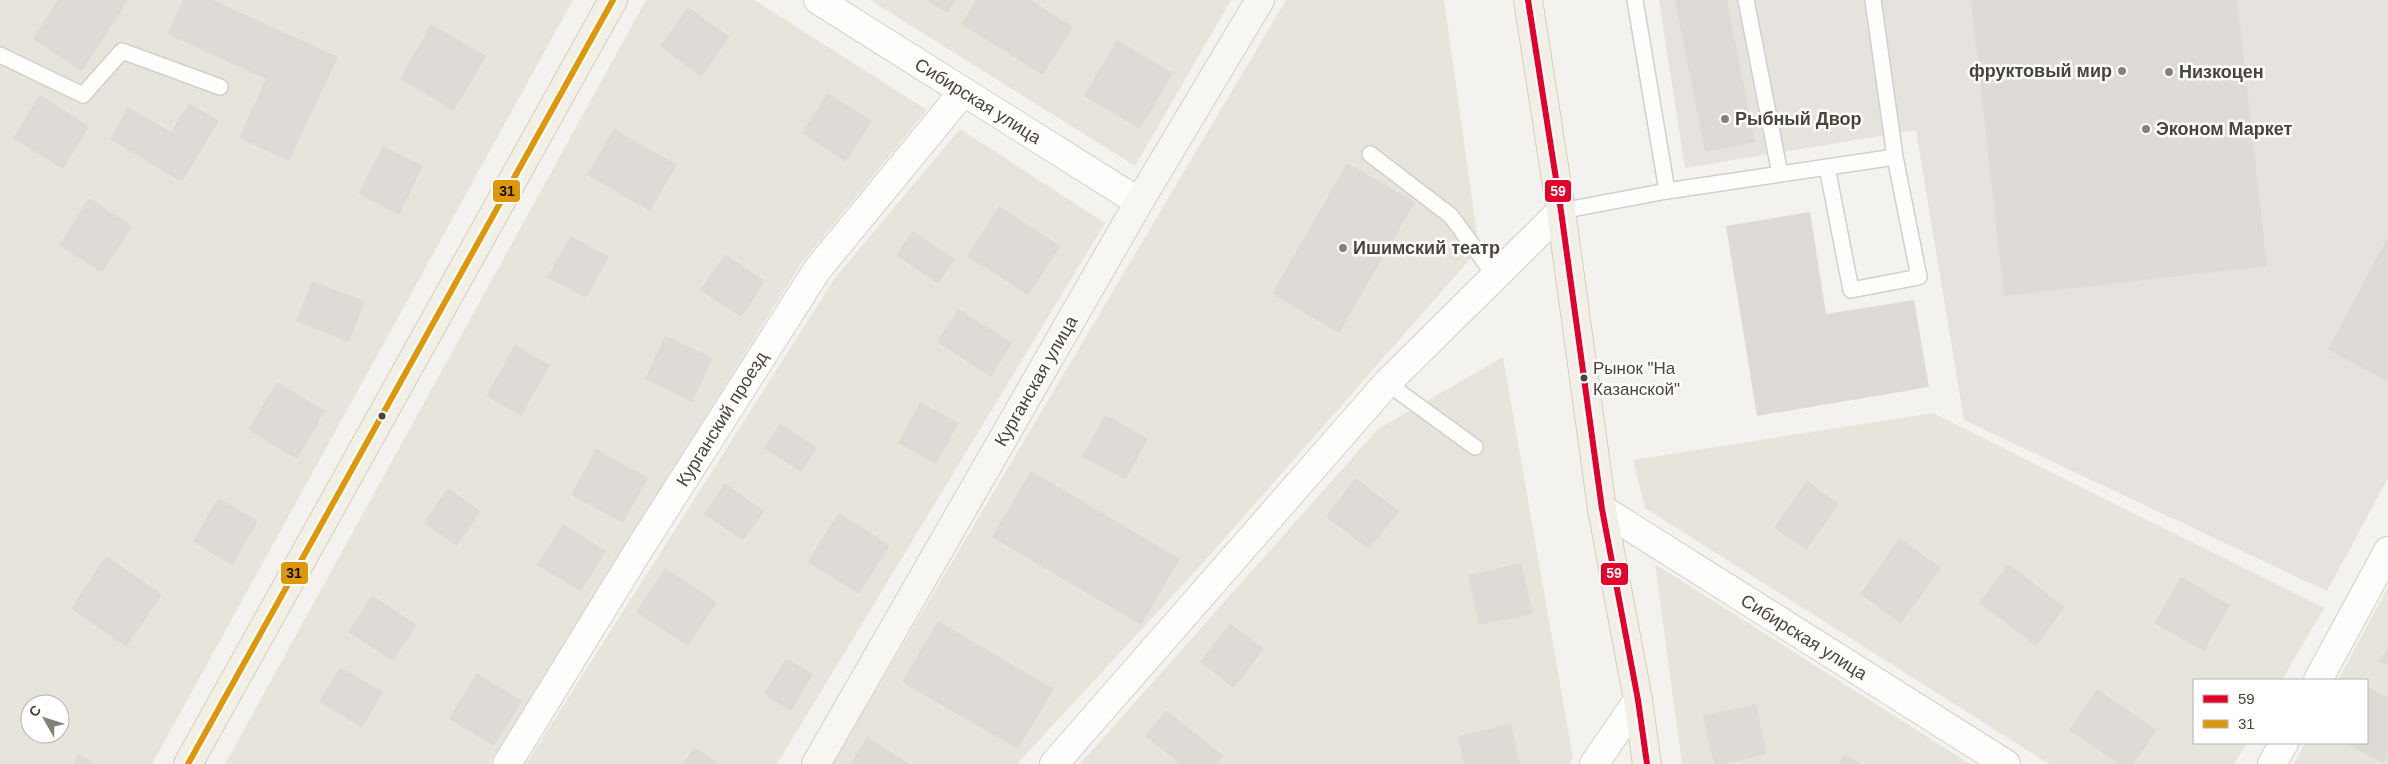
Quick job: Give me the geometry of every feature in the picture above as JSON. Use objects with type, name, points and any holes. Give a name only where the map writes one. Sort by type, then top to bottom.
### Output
[{"type":"main road","points":[[188,764],[613,0]]},
{"type":"main road","name":"Курганская улица","points":[[816,764],[1139,202],[1260,0]]},
{"type":"main road","points":[[1528,0],[1561,211],[1602,509],[1638,700],[1647,764]]},
{"type":"street","name":"Сибирская улица","points":[[818,0],[1139,202]]},
{"type":"street","name":"Курганский проезд","points":[[507,764],[638,551],[817,270],[963,92]]},
{"type":"street","points":[[1054,764],[1388,383],[1561,211]]},
{"type":"street","name":"Сибирская улица","points":[[1602,509],[2006,764]]},
{"type":"street","points":[[2319,679],[2388,551]]},
{"type":"street","points":[[1594,764],[1638,700]]},
{"type":"street","points":[[2272,764],[2283,744]]},
{"type":"lane","points":[[1634,0],[1667,191]]},
{"type":"lane","points":[[1746,0],[1780,174]]},
{"type":"lane","points":[[1827,167],[1851,290],[1919,277],[1895,157],[1873,0]]},
{"type":"lane","points":[[0,55],[83,95],[122,51],[220,86]]},
{"type":"lane","points":[[1370,154],[1451,216],[1495,276]]},
{"type":"lane","points":[[1561,211],[1667,191],[1895,157]]},
{"type":"lane","points":[[1388,383],[1475,447]]},
{"type":"shaded area","points":[[0,0],[573,0],[152,764],[0,764]]},
{"type":"shaded area","points":[[646,0],[754,0],[927,110],[800,265],[489,764],[225,764]]},
{"type":"shaded area","points":[[870,0],[1231,0],[1135,166]]},
{"type":"shaded area","points":[[1286,0],[1444,0],[1479,249],[1202,564],[1017,764],[832,764]]},
{"type":"shaded area","points":[[1659,0],[2388,0],[2388,478],[2327,591],[1964,420],[1916,130],[1685,168]]},
{"type":"shaded area","points":[[960,129],[1105,223],[777,764],[526,764],[835,278]]},
{"type":"shaded area","points":[[1503,357],[1573,758],[1569,764],[1080,764],[1378,429]]},
{"type":"shaded area","points":[[1933,413],[2324,608],[2283,679],[2193,679],[2193,744],[2246,744],[2234,764],[2049,764],[1645,508],[1633,460]]},
{"type":"shaded area","points":[[1655,564],[1970,764],[1682,764]]},
{"type":"shaded area","points":[[2388,587],[2388,764],[2294,764],[2304,744],[2368,744],[2368,679],[2339,679]]},
{"type":"building","points":[[58,0],[128,0],[82,71],[33,39]]},
{"type":"building","points":[[183,0],[213,0],[338,57],[289,161],[239,138],[266,79],[167,34]]},
{"type":"building","points":[[926,0],[956,0],[947,13]]},
{"type":"building","points":[[976,0],[1031,0],[1073,27],[1043,75],[961,24]]},
{"type":"building","points":[[1675,0],[1727,0],[1755,142],[1705,152]]},
{"type":"building","points":[[1971,0],[2237,0],[2267,266],[2004,296]]},
{"type":"building","points":[[688,7],[730,37],[701,77],[660,46]]},
{"type":"building","points":[[431,24],[486,56],[454,111],[400,79]]},
{"type":"building","points":[[1117,40],[1173,73],[1140,129],[1084,96]]},
{"type":"building","points":[[828,93],[872,121],[846,162],[802,133]]},
{"type":"building","points":[[40,95],[89,126],[63,169],[13,138]]},
{"type":"building","points":[[189,103],[219,121],[182,182],[110,139],[128,107],[171,132]]},
{"type":"building","points":[[614,129],[677,165],[650,211],[587,175]]},
{"type":"building","points":[[383,146],[423,166],[399,215],[358,194]]},
{"type":"building","name":"Ишимский театр","points":[[1347,163],[1415,202],[1339,333],[1272,294]]},
{"type":"building","points":[[89,198],[132,226],[102,273],[59,245]]},
{"type":"building","points":[[999,206],[1060,246],[1028,295],[967,256]]},
{"type":"building","points":[[1810,212],[1826,314],[1914,300],[1929,387],[1757,416],[1726,226]]},
{"type":"building","points":[[913,231],[955,259],[938,284],[896,255]]},
{"type":"building","points":[[571,236],[609,257],[586,298],[547,277]]},
{"type":"building","points":[[2388,236],[2388,381],[2328,350]]},
{"type":"building","points":[[725,254],[765,281],[741,317],[700,290]]},
{"type":"building","points":[[312,281],[365,301],[349,342],[296,321]]},
{"type":"building","points":[[959,309],[1012,343],[991,377],[937,342]]},
{"type":"building","points":[[665,336],[713,358],[692,402],[645,379]]},
{"type":"building","points":[[515,345],[550,365],[521,416],[486,396]]},
{"type":"building","points":[[277,382],[325,411],[297,459],[248,430]]},
{"type":"building","points":[[920,402],[959,423],[936,464],[898,443]]},
{"type":"building","points":[[1105,415],[1148,438],[1126,480],[1082,457]]},
{"type":"building","points":[[780,423],[817,448],[801,472],[764,448]]},
{"type":"building","points":[[596,449],[648,478],[623,523],[571,495]]},
{"type":"building","points":[[1031,471],[1180,559],[1141,625],[992,537]]},
{"type":"building","points":[[1355,478],[1399,511],[1369,549],[1326,517]]},
{"type":"building","points":[[1807,481],[1839,504],[1806,550],[1774,527]]},
{"type":"building","points":[[725,483],[764,511],[743,541],[704,514]]},
{"type":"building","points":[[448,488],[481,511],[457,546],[424,523]]},
{"type":"building","points":[[218,498],[258,521],[232,565],[193,542]]},
{"type":"building","points":[[839,513],[890,545],[859,594],[807,562]]},
{"type":"building","points":[[563,524],[606,551],[581,592],[537,565]]},
{"type":"building","points":[[1900,538],[1941,568],[1901,623],[1860,594]]},
{"type":"building","points":[[106,556],[162,594],[126,647],[71,609]]},
{"type":"building","points":[[1521,563],[1533,614],[1479,625],[1468,575]]},
{"type":"building","points":[[2008,564],[2065,607],[2036,646],[1979,603]]},
{"type":"building","points":[[665,568],[717,602],[688,646],[636,612]]},
{"type":"building","points":[[2181,577],[2230,605],[2204,651],[2154,623]]},
{"type":"building","points":[[372,595],[417,625],[393,661],[348,632]]},
{"type":"building","points":[[938,621],[1054,689],[1018,749],[902,682]]},
{"type":"building","points":[[1230,623],[1264,649],[1234,688],[1200,662]]},
{"type":"building","points":[[2388,646],[2388,666],[2379,661]]},
{"type":"building","points":[[786,658],[813,674],[791,711],[764,694]]},
{"type":"building","points":[[340,667],[383,692],[362,728],[319,702]]},
{"type":"building","points":[[477,673],[522,701],[494,746],[449,719]]},
{"type":"building","points":[[2368,688],[2388,698],[2388,752],[2383,763],[2346,744],[2368,744]]},
{"type":"building","points":[[2097,689],[2157,730],[2133,764],[2119,764],[2069,730]]},
{"type":"building","points":[[1756,704],[1767,754],[1725,764],[1714,764],[1703,716]]},
{"type":"building","points":[[1166,710],[1224,756],[1218,764],[1180,764],[1145,736]]},
{"type":"building","points":[[1511,724],[1520,764],[1464,764],[1458,736]]},
{"type":"building","points":[[867,737],[910,764],[851,764]]},
{"type":"building","points":[[694,747],[720,764],[683,764]]},
{"type":"building","points":[[79,754],[95,764],[72,764]]},
{"type":"building","points":[[1844,754],[1862,764],[1838,764]]},
{"type":"transit line","name":"31","points":[[188,764],[613,0]]},
{"type":"transit line","name":"59","points":[[1528,0],[1561,211],[1602,509],[1638,700],[1647,764]]},
{"type":"place","name":"фруктовый мир","points":[[2122,71]]},
{"type":"place","name":"Низкоцен","points":[[2169,72]]},
{"type":"place","name":"Рыбный Двор","points":[[1725,119]]},
{"type":"place","name":"Эконом Маркет","points":[[2146,129]]},
{"type":"place","name":"Ишимский театр","points":[[1343,248]]},
{"type":"place","name":"Рынок \"На Казанской\"","points":[[1584,378]]}]
